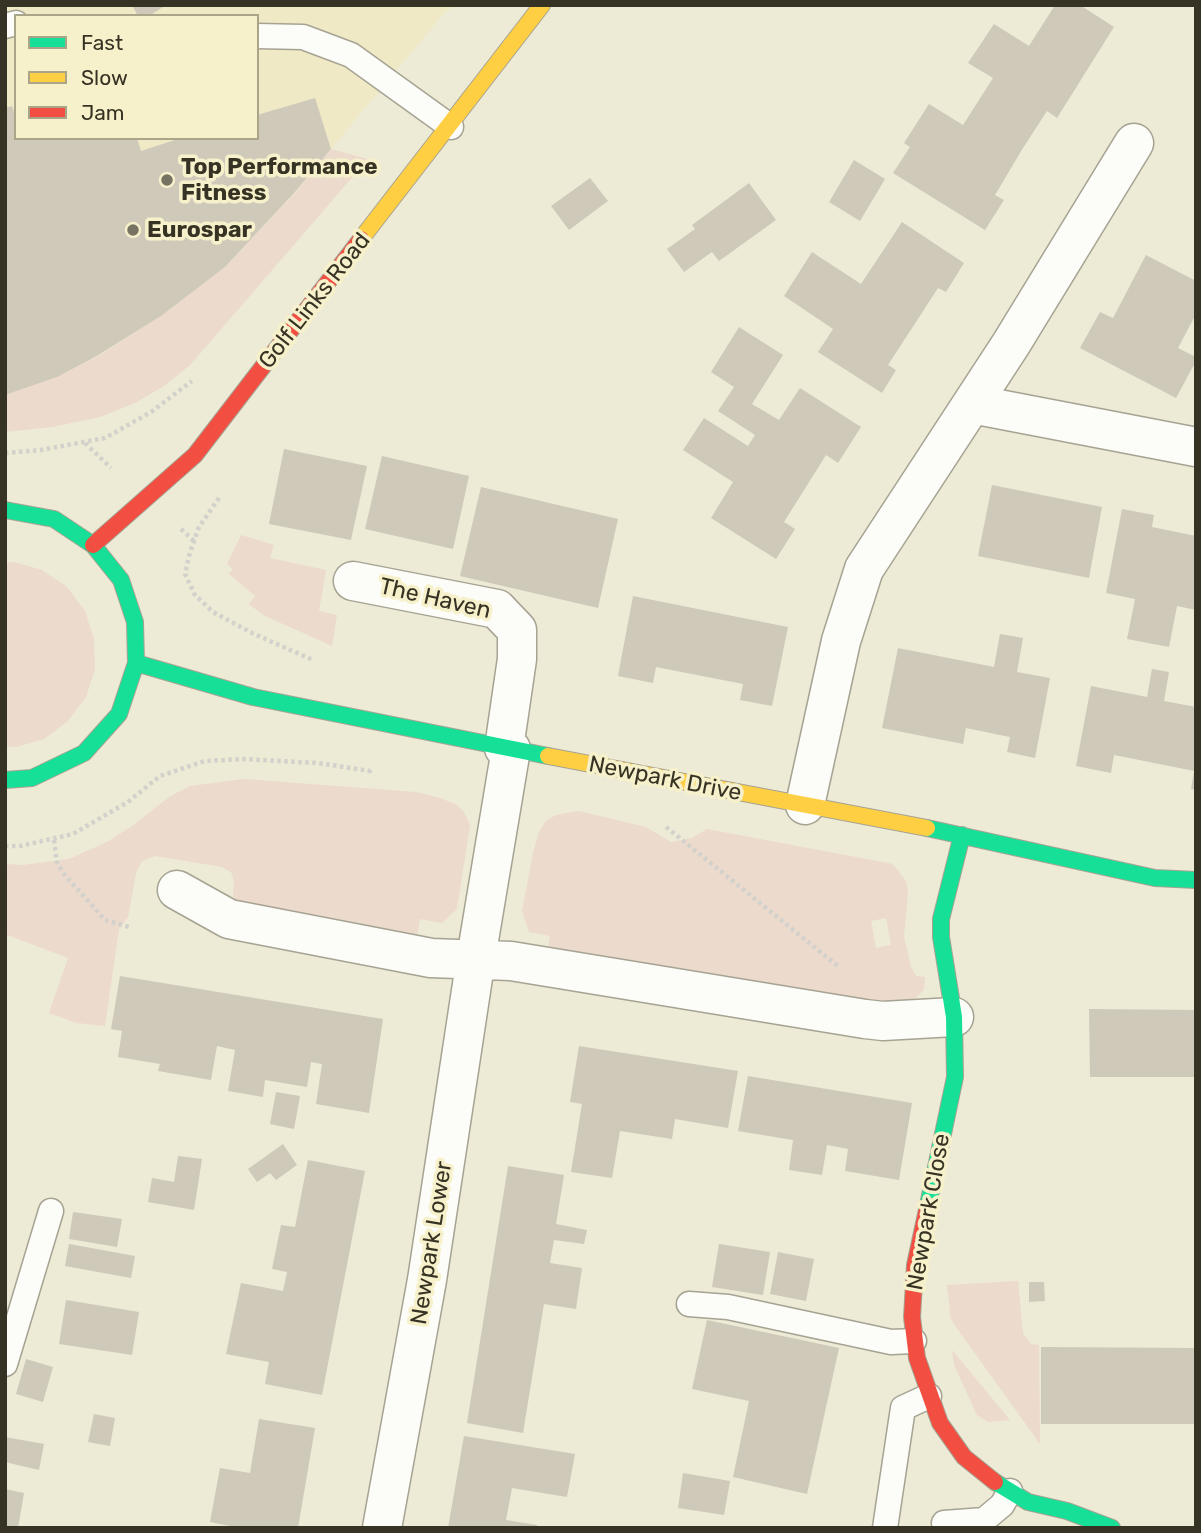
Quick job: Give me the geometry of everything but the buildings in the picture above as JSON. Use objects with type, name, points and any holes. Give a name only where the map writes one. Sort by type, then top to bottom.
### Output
[{"type":"street","name":"Golf Links Road","points":[[93,545],[195,455],[542,5]]},
{"type":"street","points":[[805,805],[841,642],[863,569],[972,404],[1134,143]]},
{"type":"street","points":[[972,404],[1196,447]]},
{"type":"street","points":[[5,510],[54,519],[93,545],[121,580],[135,622],[136,663],[118,714],[84,753],[32,778],[5,780]]},
{"type":"street","name":"The Haven","points":[[354,581],[497,609],[517,630],[517,659],[508,749]]},
{"type":"street","name":"Newpark Drive","points":[[136,663],[253,697],[508,749],[962,835],[1155,878],[1196,880]]},
{"type":"street","name":"Newpark Lower","points":[[382,1528],[427,1280],[508,749]]},
{"type":"street","name":"Newpark Close","points":[[962,835],[941,919],[941,937],[954,1017],[955,1077],[915,1265],[912,1317],[917,1358],[940,1423],[964,1457],[988,1478],[1028,1502],[1067,1511],[1112,1528]]},
{"type":"street","points":[[177,890],[229,919],[431,958],[511,961],[865,1020],[954,1017]]},
{"type":"lane","points":[[259,36],[303,37],[351,55],[450,127]]},
{"type":"lane","points":[[5,1364],[51,1211]]},
{"type":"lane","points":[[689,1304],[728,1307],[891,1342],[914,1341]]},
{"type":"lane","points":[[885,1528],[904,1408],[929,1396]]},
{"type":"lane","points":[[944,1523],[984,1520],[1003,1504],[1010,1491]]},
{"type":"path","points":[[5,453],[41,450],[105,438],[151,412],[192,380]]},
{"type":"path","points":[[221,495],[200,527],[190,552],[186,575],[195,595],[213,612],[252,633],[296,654],[335,668],[328,712]]},
{"type":"path","points":[[5,846],[54,840],[73,834],[104,817],[160,776],[205,761],[243,759],[318,763],[370,771]]},
{"type":"path","points":[[659,820],[847,974]]},
{"type":"path","points":[[54,840],[57,863],[64,874],[105,920],[129,927]]},
{"type":"shaded area","name":"Eurospar","points":[[5,5],[462,5],[447,10],[295,192],[225,267],[161,316],[95,357],[56,377],[5,395]]},
{"type":"shaded area","points":[[331,149],[368,159],[191,364],[164,386],[135,403],[100,417],[52,427],[5,432],[5,395],[56,377],[95,358],[161,316],[225,267],[295,193]]},
{"type":"shaded area","points":[[241,535],[274,545],[270,558],[326,570],[319,611],[337,615],[332,646],[263,615],[249,604],[255,596],[229,574],[233,569],[227,564]]},
{"type":"shaded area","points":[[14,562],[42,570],[67,587],[85,611],[94,639],[95,669],[86,697],[68,721],[44,739],[16,747],[5,746],[5,563]]},
{"type":"shaded area","points":[[244,779],[416,792],[457,805],[470,825],[457,909],[442,923],[420,919],[417,936],[238,904],[233,896],[234,881],[231,872],[222,867],[155,856],[142,861],[136,873],[128,917],[119,929],[105,1026],[77,1023],[49,1013],[68,958],[5,934],[5,864],[23,865],[69,859],[107,842],[169,797],[190,786]]},
{"type":"shaded area","points":[[579,811],[646,827],[671,842],[692,838],[707,829],[893,864],[906,881],[908,892],[904,936],[911,967],[916,976],[925,977],[924,989],[909,1002],[882,1003],[548,947],[550,936],[529,932],[522,911],[539,832],[546,821],[556,815]],"holes":[[[886,918],[891,945],[876,948],[871,921]]]},
{"type":"shaded area","points":[[1018,1281],[1023,1333],[1031,1344],[1039,1345],[1040,1444],[951,1320],[947,1285]]},
{"type":"shaded area","points":[[952,1350],[1010,1420],[988,1422],[977,1415],[954,1365]]},
{"type":"traffic: fast","points":[[5,510],[54,519],[93,545],[121,580],[135,622],[136,663],[119,714],[84,753],[32,778],[5,780]]},
{"type":"traffic: fast","points":[[136,663],[253,697],[548,756]]},
{"type":"traffic: fast","points":[[927,828],[1155,878],[1196,880]]},
{"type":"traffic: fast","points":[[928,1205],[955,1077],[954,1017],[941,937],[941,919],[962,835]]},
{"type":"traffic: fast","points":[[995,1482],[1028,1502],[1067,1511],[1112,1528]]},
{"type":"traffic: slow","points":[[361,239],[542,5]]},
{"type":"traffic: slow","points":[[548,756],[927,828]]},
{"type":"traffic: jam","points":[[93,545],[195,455],[361,239]]},
{"type":"traffic: jam","points":[[928,1205],[915,1265],[912,1317],[917,1358],[940,1423],[964,1457],[995,1482]]},
{"type":"place","name":"Top Performance Fitness","points":[[167,180]]},
{"type":"place","name":"Eurospar","points":[[133,230]]}]
